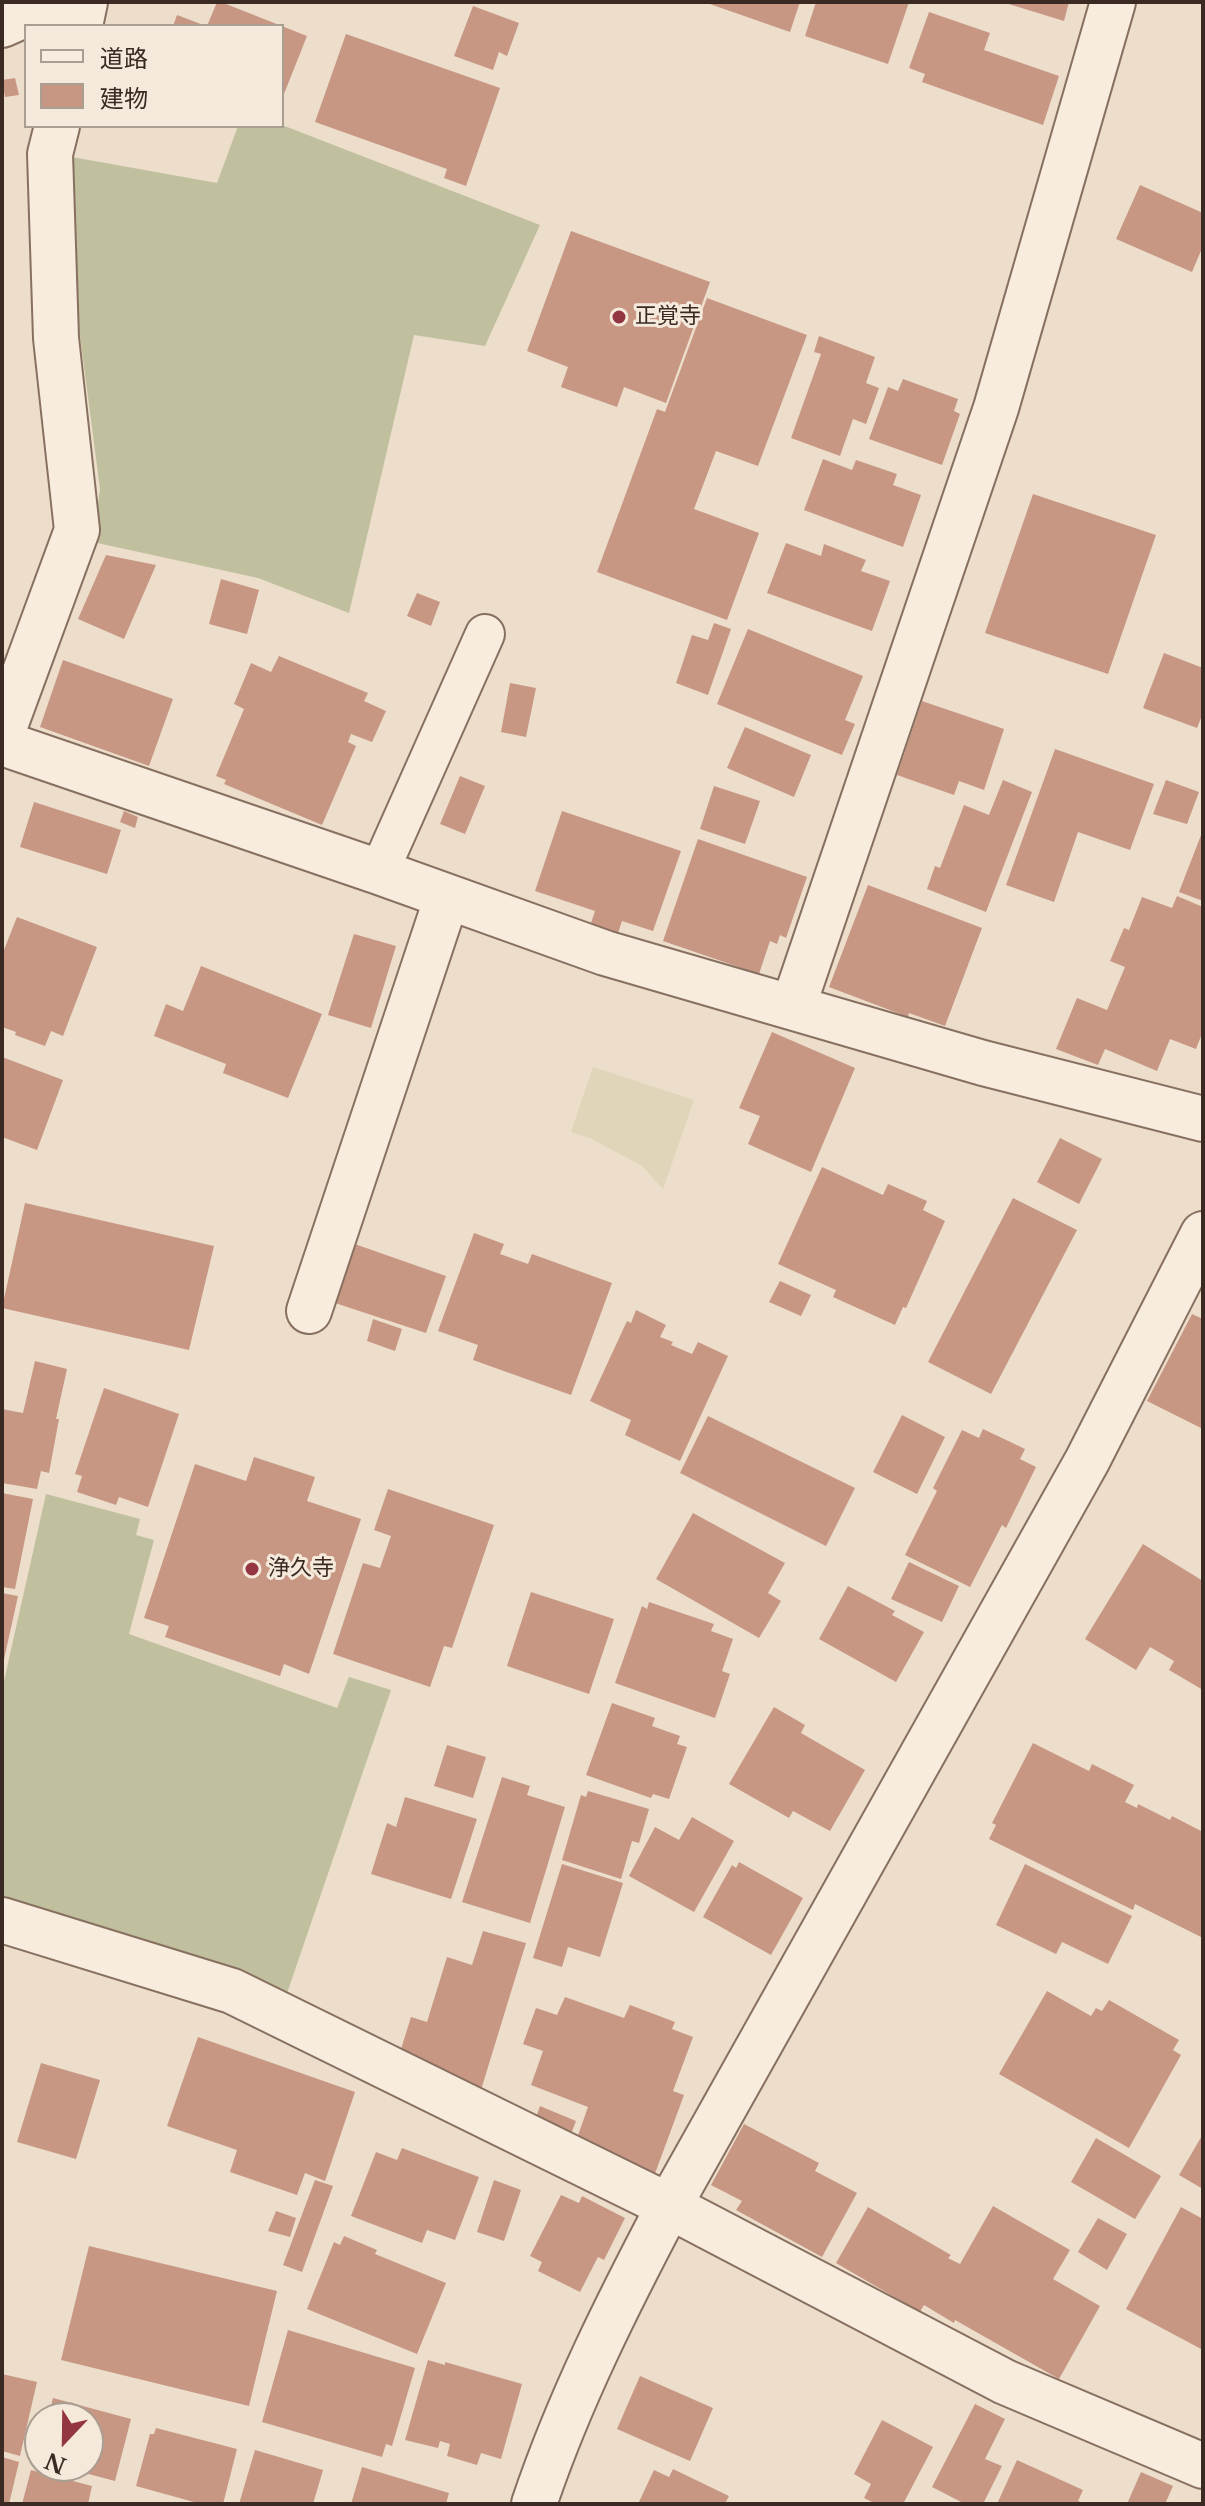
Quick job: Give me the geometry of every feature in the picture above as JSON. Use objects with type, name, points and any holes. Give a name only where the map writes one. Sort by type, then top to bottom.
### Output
[{"type":"street","points":[[2,25],[54,2]]},
{"type":"street","points":[[80,24],[85,2]]},
{"type":"street","points":[[793,1007],[996,408],[1113,2]]},
{"type":"street","points":[[2,734],[77,530],[56,338],[50,154],[56,128]]},
{"type":"street","points":[[2,743],[605,953],[983,1063],[1203,1119]]},
{"type":"street","points":[[309,1311],[447,897]]},
{"type":"street","points":[[534,2504],[553,2448],[607,2324],[669,2206],[1087,1461],[1203,1234]]},
{"type":"street","points":[[2,1920],[232,1991],[669,2206],[1005,2382],[1203,2466]]},
{"type":"lane","points":[[379,872],[485,634]]},
{"type":"shaded area","points":[[593,1067],[694,1100],[663,1189],[642,1166],[590,1138],[571,1132]]},
{"type":"green space","points":[[284,126],[540,225],[485,346],[414,335],[349,613],[258,578],[93,542],[100,489],[69,251],[72,157],[217,183],[237,128]]},
{"type":"green space","points":[[46,1494],[140,1519],[136,1535],[154,1540],[129,1634],[337,1708],[349,1677],[391,1690],[285,1999],[2,1903],[2,1690]]},
{"type":"building","points":[[217,2],[221,2],[277,24],[208,24]]},
{"type":"building","points":[[704,2],[800,2],[790,32]]},
{"type":"building","points":[[816,2],[909,2],[888,64],[805,36]]},
{"type":"building","points":[[1002,2],[1069,2],[1064,21]]},
{"type":"building","points":[[473,6],[519,23],[507,56],[499,52],[493,70],[454,56]]},
{"type":"building","points":[[929,12],[990,33],[984,50],[1059,76],[1043,125],[922,82],[925,74],[909,68]]},
{"type":"building","points":[[177,15],[201,24],[174,24]]},
{"type":"building","points":[[284,27],[307,36],[284,94]]},
{"type":"building","points":[[346,34],[500,88],[466,186],[444,178],[447,169],[315,122]]},
{"type":"building","points":[[15,78],[19,95],[5,97],[2,80]]},
{"type":"building","points":[[1140,185],[1203,213],[1203,246],[1192,272],[1116,239]]},
{"type":"building","name":"正覚寺","points":[[571,231],[710,282],[666,403],[624,387],[617,407],[561,387],[568,367],[527,351]]},
{"type":"building","points":[[707,298],[807,335],[758,466],[716,451],[694,509],[759,533],[727,620],[597,572],[657,409],[665,412]]},
{"type":"building","points":[[819,336],[875,357],[866,383],[879,388],[866,424],[853,419],[840,456],[791,438],[821,354],[814,352]]},
{"type":"building","points":[[903,379],[958,399],[954,411],[960,414],[942,465],[869,439],[888,387],[898,391]]},
{"type":"building","points":[[823,459],[852,470],[856,460],[897,474],[893,485],[921,495],[903,547],[804,510]]},
{"type":"building","points":[[1033,494],[1156,535],[1108,674],[985,633]]},
{"type":"building","points":[[786,543],[821,556],[824,544],[866,560],[861,571],[890,581],[872,631],[767,593]]},
{"type":"building","points":[[106,555],[156,565],[124,639],[78,619]]},
{"type":"building","points":[[221,579],[259,590],[247,634],[209,624]]},
{"type":"building","points":[[417,593],[440,602],[431,626],[407,616]]},
{"type":"building","points":[[714,623],[731,629],[708,695],[676,683],[692,635],[708,640]]},
{"type":"building","points":[[748,629],[863,676],[845,720],[855,724],[842,755],[717,704]]},
{"type":"building","points":[[1164,653],[1203,668],[1203,713],[1197,728],[1143,708]]},
{"type":"building","points":[[279,656],[368,693],[364,701],[386,711],[372,742],[351,734],[348,742],[356,746],[322,825],[224,784],[226,780],[216,776],[244,709],[234,704],[251,663],[271,672]]},
{"type":"building","points":[[63,660],[173,699],[149,766],[40,727]]},
{"type":"building","points":[[510,683],[536,688],[526,737],[501,732]]},
{"type":"building","points":[[922,701],[1004,729],[984,790],[959,781],[954,795],[897,775]]},
{"type":"building","points":[[745,727],[811,755],[794,797],[727,768]]},
{"type":"building","points":[[1055,749],[1154,784],[1130,850],[1078,832],[1054,902],[1006,885]]},
{"type":"building","points":[[460,776],[485,786],[465,834],[440,824]]},
{"type":"building","points":[[1003,780],[1032,792],[986,912],[927,889],[935,866],[940,868],[964,805],[989,815]]},
{"type":"building","points":[[1166,780],[1199,792],[1187,824],[1153,814]]},
{"type":"building","points":[[714,786],[760,801],[745,844],[700,829]]},
{"type":"building","points":[[34,802],[121,830],[107,874],[20,847]]},
{"type":"building","points":[[124,811],[138,817],[135,828],[120,822]]},
{"type":"building","points":[[562,811],[681,851],[653,931],[622,921],[617,936],[590,926],[595,911],[535,891]]},
{"type":"building","points":[[1203,830],[1203,901],[1179,892]]},
{"type":"building","points":[[698,839],[807,877],[786,938],[780,935],[777,944],[770,941],[759,974],[663,941]]},
{"type":"building","points":[[868,885],[982,928],[945,1026],[909,1013],[908,1017],[829,987]]},
{"type":"building","points":[[1177,896],[1203,907],[1203,1031],[1196,1049],[1170,1039],[1157,1071],[1105,1049],[1098,1065],[1056,1049],[1077,998],[1107,1010],[1125,967],[1110,961],[1124,928],[1129,930],[1142,897],[1172,908]]},
{"type":"building","points":[[17,917],[97,947],[63,1036],[51,1031],[45,1046],[2,1027],[2,955]]},
{"type":"building","points":[[354,934],[396,946],[371,1028],[328,1015]]},
{"type":"building","points":[[201,966],[322,1014],[288,1098],[223,1073],[226,1064],[154,1036],[166,1004],[183,1011]]},
{"type":"building","points":[[772,1032],[855,1068],[811,1172],[748,1144],[760,1116],[739,1108]]},
{"type":"building","points":[[2,1057],[63,1080],[37,1150],[2,1137]]},
{"type":"building","points":[[1060,1138],[1102,1159],[1079,1204],[1037,1182]]},
{"type":"building","points":[[822,1167],[883,1195],[888,1184],[927,1201],[923,1210],[945,1221],[906,1308],[903,1307],[895,1325],[833,1297],[836,1290],[778,1264]]},
{"type":"building","points":[[1013,1198],[1077,1230],[991,1394],[928,1362]]},
{"type":"building","points":[[25,1203],[214,1246],[189,1350],[2,1308]]},
{"type":"building","points":[[474,1233],[504,1244],[500,1254],[528,1264],[532,1254],[612,1283],[571,1395],[473,1360],[478,1345],[438,1331]]},
{"type":"building","points":[[349,1242],[446,1276],[426,1333],[329,1301]]},
{"type":"building","points":[[780,1281],[811,1295],[801,1316],[769,1302]]},
{"type":"building","points":[[636,1310],[666,1325],[660,1337],[673,1342],[671,1345],[692,1354],[698,1342],[728,1356],[680,1461],[625,1435],[631,1420],[590,1401],[627,1321],[631,1323]]},
{"type":"building","points":[[1192,1314],[1203,1319],[1203,1429],[1147,1401]]},
{"type":"building","points":[[373,1319],[402,1329],[395,1351],[367,1341]]},
{"type":"building","points":[[35,1361],[67,1369],[49,1473],[41,1471],[37,1489],[2,1483],[2,1409],[23,1413]]},
{"type":"building","points":[[104,1388],[179,1414],[148,1507],[119,1497],[116,1505],[77,1492],[82,1476],[75,1474]]},
{"type":"building","points":[[902,1415],[945,1437],[917,1494],[873,1472]]},
{"type":"building","points":[[708,1416],[855,1488],[826,1546],[680,1473]]},
{"type":"building","points":[[983,1429],[1025,1449],[1020,1459],[1036,1467],[1006,1528],[1002,1525],[970,1587],[905,1555],[937,1491],[933,1488],[962,1430],[979,1438]]},
{"type":"building","name":"浄久寺","points":[[254,1457],[315,1477],[307,1501],[361,1519],[309,1674],[284,1664],[280,1676],[165,1637],[169,1626],[144,1618],[195,1464],[246,1481]]},
{"type":"building","points":[[388,1489],[494,1525],[452,1648],[444,1646],[430,1687],[333,1654],[363,1563],[380,1568],[391,1536],[374,1530]]},
{"type":"building","points":[[2,1493],[33,1499],[15,1589],[2,1587]]},
{"type":"building","points":[[693,1513],[785,1563],[768,1593],[781,1601],[759,1638],[656,1579]]},
{"type":"building","points":[[1143,1544],[1203,1581],[1203,1690],[1169,1670],[1174,1661],[1150,1647],[1136,1670],[1085,1639]]},
{"type":"building","points":[[909,1562],[959,1586],[942,1622],[891,1599]]},
{"type":"building","points":[[848,1586],[895,1611],[892,1615],[924,1632],[896,1682],[819,1639]]},
{"type":"building","points":[[531,1592],[614,1619],[589,1694],[507,1666]]},
{"type":"building","points":[[2,1593],[18,1596],[3,1664],[2,1664]]},
{"type":"building","points":[[649,1602],[714,1624],[711,1631],[733,1639],[722,1671],[730,1674],[715,1718],[615,1683],[642,1606],[647,1609]]},
{"type":"building","points":[[612,1703],[655,1718],[652,1726],[680,1736],[677,1744],[687,1747],[669,1799],[653,1794],[651,1798],[586,1775]]},
{"type":"building","points":[[774,1707],[805,1725],[801,1733],[865,1770],[830,1831],[793,1811],[789,1818],[729,1784]]},
{"type":"building","points":[[1033,1743],[1089,1771],[1092,1764],[1134,1785],[1125,1802],[1137,1808],[1138,1804],[1170,1820],[1172,1816],[1203,1832],[1203,1938],[1135,1904],[1133,1910],[989,1839],[996,1825],[992,1823]]},
{"type":"building","points":[[447,1745],[486,1757],[473,1798],[434,1786]]},
{"type":"building","points":[[502,1777],[530,1786],[527,1795],[565,1807],[530,1923],[462,1902]]},
{"type":"building","points":[[588,1791],[649,1809],[639,1843],[632,1841],[621,1879],[562,1860],[581,1795],[586,1797]]},
{"type":"building","points":[[405,1797],[477,1819],[451,1899],[371,1874],[387,1823],[396,1827]]},
{"type":"building","points":[[692,1817],[734,1841],[694,1912],[629,1876],[655,1827],[679,1840]]},
{"type":"building","points":[[739,1862],[803,1898],[771,1955],[703,1917],[732,1865],[736,1868]]},
{"type":"building","points":[[562,1864],[623,1883],[600,1957],[568,1947],[562,1967],[533,1958]]},
{"type":"building","points":[[1025,1864],[1132,1916],[1108,1964],[1062,1942],[1056,1954],[996,1925]]},
{"type":"building","points":[[483,1931],[526,1943],[477,2103],[397,2062],[411,2017],[427,2022],[447,1957],[472,1965]]},
{"type":"building","points":[[1047,1991],[1091,2016],[1096,2008],[1102,2011],[1109,2000],[1179,2040],[1173,2050],[1181,2055],[1129,2148],[999,2074]]},
{"type":"building","points":[[565,1997],[624,2018],[630,2005],[675,2022],[672,2029],[693,2037],[673,2091],[684,2095],[653,2179],[576,2141],[588,2107],[531,2085],[543,2051],[523,2044],[536,2008],[557,2015]]},
{"type":"building","points":[[198,2037],[355,2092],[325,2181],[305,2173],[297,2195],[230,2172],[237,2150],[167,2126]]},
{"type":"building","points":[[41,2063],[100,2080],[76,2159],[17,2142]]},
{"type":"building","points":[[540,2106],[576,2121],[568,2142],[532,2129]]},
{"type":"building","points":[[744,2124],[819,2163],[815,2171],[857,2193],[822,2257],[736,2210],[742,2201],[711,2185]]},
{"type":"building","points":[[1203,2134],[1203,2189],[1179,2175]]},
{"type":"building","points":[[1096,2138],[1161,2176],[1135,2219],[1071,2182]]},
{"type":"building","points":[[402,2148],[479,2177],[455,2240],[427,2230],[422,2243],[351,2216],[376,2152],[397,2160]]},
{"type":"building","points":[[315,2180],[333,2186],[302,2272],[283,2265]]},
{"type":"building","points":[[494,2180],[521,2190],[504,2241],[477,2232]]},
{"type":"building","points":[[561,2195],[579,2203],[582,2196],[625,2218],[604,2260],[598,2257],[580,2292],[538,2271],[542,2262],[530,2256]]},
{"type":"building","points":[[993,2206],[1070,2250],[1053,2279],[1100,2306],[1059,2379],[924,2305],[920,2312],[836,2263],[868,2207],[951,2255],[948,2258],[960,2264]]},
{"type":"building","points":[[1181,2207],[1203,2219],[1203,2350],[1126,2309]]},
{"type":"building","points":[[276,2211],[296,2218],[290,2237],[268,2231]]},
{"type":"building","points":[[1098,2218],[1127,2234],[1107,2270],[1078,2252]]},
{"type":"building","points":[[344,2236],[377,2250],[375,2254],[446,2283],[417,2354],[307,2309],[334,2242],[340,2245]]},
{"type":"building","points":[[89,2246],[277,2291],[249,2406],[61,2360]]},
{"type":"building","points":[[288,2330],[415,2368],[392,2446],[386,2444],[382,2457],[262,2422]]},
{"type":"building","points":[[428,2360],[522,2384],[501,2459],[481,2453],[477,2465],[447,2456],[450,2444],[440,2441],[438,2448],[405,2440]]},
{"type":"building","points":[[2,2374],[37,2382],[32,2402],[24,2402],[24,2439],[20,2456],[2,2451]]},
{"type":"building","points":[[640,2376],[713,2408],[690,2461],[617,2429]]},
{"type":"building","points":[[975,2404],[1005,2419],[985,2459],[1002,2466],[983,2504],[965,2504],[932,2487]]},
{"type":"building","points":[[104,2412],[131,2419],[115,2481],[104,2478]]},
{"type":"building","points":[[882,2420],[933,2447],[903,2504],[876,2504],[864,2498],[871,2484],[854,2474]]},
{"type":"building","points":[[156,2428],[237,2449],[223,2504],[201,2504],[136,2486],[150,2434],[154,2434]]},
{"type":"building","points":[[255,2450],[323,2470],[313,2504],[239,2504]]},
{"type":"building","points":[[2,2457],[19,2462],[9,2504],[2,2504]]},
{"type":"building","points":[[1017,2460],[1083,2490],[1078,2501],[1086,2504],[997,2504]]},
{"type":"building","points":[[362,2467],[449,2493],[446,2504],[351,2504]]},
{"type":"building","points":[[673,2469],[729,2496],[725,2504],[638,2504],[654,2470],[669,2477]]},
{"type":"building","points":[[1141,2472],[1173,2486],[1165,2504],[1127,2504]]},
{"type":"building","points":[[28,2482],[77,2482],[92,2486],[88,2504],[22,2504]]},
{"type":"place","name":"正覚寺","points":[[619,317]]},
{"type":"place","name":"浄久寺","points":[[252,1569]]}]
